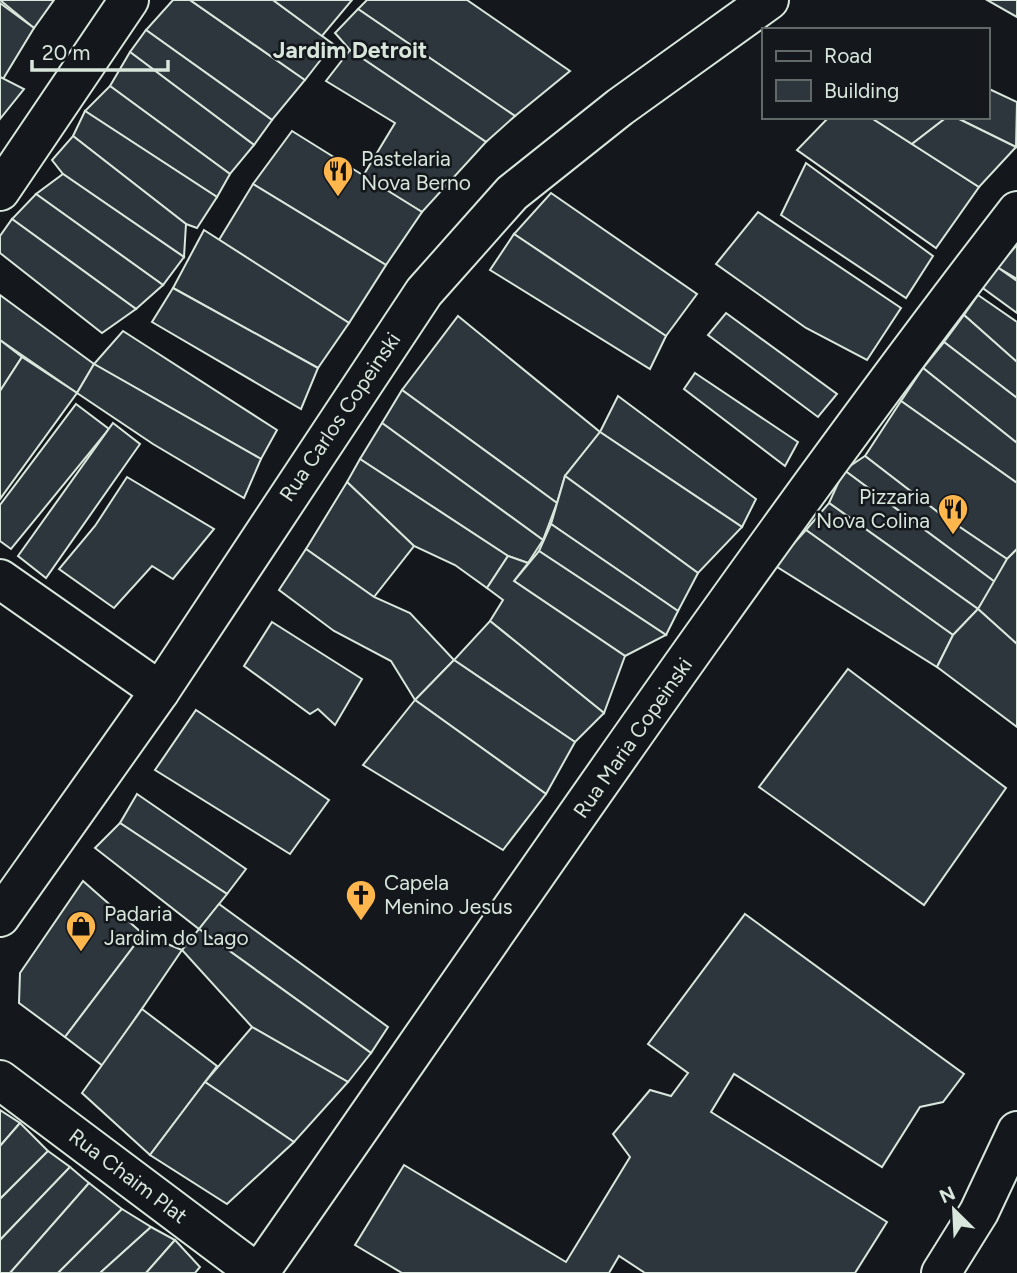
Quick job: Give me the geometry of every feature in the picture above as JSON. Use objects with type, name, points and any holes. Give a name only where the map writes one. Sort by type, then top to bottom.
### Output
[{"type":"street","points":[[0,191],[129,0]]},
{"type":"street","name":"Rua Carlos Copeinski","points":[[0,917],[160,691],[424,292],[512,194],[559,155],[769,0]]},
{"type":"street","name":"Rua Maria Copeinski","points":[[258,1273],[640,727],[848,437],[1017,211]]},
{"type":"street","points":[[0,579],[160,691]]},
{"type":"street","name":"Rua Chaim Plat","points":[[0,1080],[258,1273]]},
{"type":"street","points":[[940,1273],[979,1212],[1017,1131]]},
{"type":"building","points":[[0,0],[54,0],[34,28]]},
{"type":"building","points":[[173,0],[190,0],[305,80],[272,120],[146,30]]},
{"type":"building","points":[[190,0],[273,0],[333,44],[305,80]]},
{"type":"building","points":[[273,0],[352,0],[322,36]]},
{"type":"building","points":[[367,0],[467,0],[570,71],[515,116],[358,9]]},
{"type":"building","points":[[987,0],[1017,0],[1017,17]]},
{"type":"building","points":[[0,3],[34,28],[3,79],[0,77]]},
{"type":"building","points":[[358,9],[515,116],[486,142],[350,50],[335,33]]},
{"type":"building","points":[[146,30],[272,120],[254,145],[130,52]]},
{"type":"building","points":[[350,50],[486,142],[422,212],[363,176],[395,123],[326,81]]},
{"type":"building","points":[[130,52],[254,145],[230,174],[110,86]]},
{"type":"building","points":[[0,77],[24,89],[0,119]]},
{"type":"building","points":[[110,86],[230,174],[217,197],[85,111]]},
{"type":"building","points":[[989,89],[1017,102],[1016,147],[959,119],[989,119]]},
{"type":"building","points":[[85,111],[217,197],[197,228],[186,224],[73,136]]},
{"type":"building","points":[[827,119],[873,119],[979,187],[936,248],[797,150]]},
{"type":"building","points":[[873,119],[944,119],[912,144]]},
{"type":"building","points":[[944,119],[959,119],[1016,147],[979,187],[912,144]]},
{"type":"building","name":"Pastelaria Nova Berno","points":[[292,131],[422,212],[386,265],[253,184]]},
{"type":"building","points":[[73,136],[186,224],[184,257],[63,174],[52,160]]},
{"type":"building","points":[[806,163],[933,256],[906,298],[781,215]]},
{"type":"building","points":[[63,174],[184,257],[163,285],[36,194]]},
{"type":"building","points":[[253,184],[386,265],[349,323],[219,240]]},
{"type":"building","points":[[551,193],[697,294],[666,336],[514,234]]},
{"type":"building","points":[[36,194],[163,285],[136,309],[12,219]]},
{"type":"building","points":[[758,212],[901,308],[867,360],[806,328],[716,264]]},
{"type":"building","points":[[12,219],[136,309],[102,333],[0,253],[0,236]]},
{"type":"building","points":[[204,230],[349,323],[318,368],[173,288]]},
{"type":"building","points":[[514,234],[666,336],[650,369],[490,270]]},
{"type":"building","points":[[1017,245],[1017,279],[997,267]]},
{"type":"building","points":[[997,267],[1017,281],[1017,313],[980,286]]},
{"type":"building","points":[[173,288],[318,368],[301,409],[152,322]]},
{"type":"building","points":[[0,295],[94,364],[77,393],[0,340]]},
{"type":"building","points":[[978,295],[1017,322],[1017,362],[964,315]]},
{"type":"building","points":[[726,313],[837,394],[818,417],[708,335]]},
{"type":"building","points":[[964,315],[1017,362],[1017,398],[944,342]]},
{"type":"building","points":[[458,316],[600,432],[565,476],[557,503],[402,390]]},
{"type":"building","points":[[123,331],[277,430],[261,459],[94,364]]},
{"type":"building","points":[[0,340],[22,357],[0,391]]},
{"type":"building","points":[[944,342],[1017,398],[1017,443],[923,368]]},
{"type":"building","points":[[22,357],[77,393],[0,499],[0,391]]},
{"type":"building","points":[[94,364],[261,459],[244,498],[153,444],[77,393]]},
{"type":"building","points":[[923,368],[1017,443],[1017,483],[901,401]]},
{"type":"building","points":[[695,373],[798,442],[785,466],[684,389]]},
{"type":"building","points":[[402,390],[557,503],[543,540],[382,423]]},
{"type":"building","points":[[618,396],[756,499],[742,527],[600,432]]},
{"type":"building","points":[[901,401],[1017,483],[1017,549],[1007,559],[939,513],[865,456]]},
{"type":"building","points":[[76,404],[109,429],[11,549],[0,541],[0,505]]},
{"type":"building","points":[[113,423],[140,444],[46,578],[18,556]]},
{"type":"building","points":[[382,423],[543,540],[528,563],[508,556],[360,459]]},
{"type":"building","points":[[600,432],[742,527],[698,573],[565,476]]},
{"type":"building","name":"Pizzaria Nova Colina","points":[[865,456],[939,513],[1007,559],[995,582],[844,470]]},
{"type":"building","points":[[360,459],[508,556],[487,588],[455,565],[414,546],[347,482]]},
{"type":"building","points":[[844,470],[995,582],[978,609],[829,503]]},
{"type":"building","points":[[565,476],[698,573],[678,611],[551,524]]},
{"type":"building","points":[[127,477],[214,529],[173,579],[152,566],[114,608],[59,569],[95,526]]},
{"type":"building","points":[[347,482],[414,546],[374,597],[306,549]]},
{"type":"building","points":[[829,503],[978,609],[953,635],[806,530]]},
{"type":"building","points":[[551,524],[678,611],[666,635],[539,551]]},
{"type":"building","points":[[806,530],[953,635],[937,667],[774,565]]},
{"type":"building","points":[[306,549],[374,597],[410,613],[454,660],[415,700],[391,661],[334,631],[279,590]]},
{"type":"building","points":[[1017,549],[1017,644],[978,609],[1007,559]]},
{"type":"building","points":[[539,551],[666,635],[625,656],[514,581]]},
{"type":"building","points":[[508,556],[528,563],[514,581],[625,656],[604,713],[490,621],[503,600],[487,588]]},
{"type":"building","points":[[978,609],[1017,644],[1017,727],[937,667],[953,635]]},
{"type":"building","points":[[490,621],[604,713],[575,742],[454,660]]},
{"type":"building","points":[[272,622],[362,679],[335,725],[318,709],[310,714],[244,666]]},
{"type":"building","points":[[454,660],[575,742],[546,794],[415,700]]},
{"type":"building","points":[[848,669],[1006,788],[924,905],[759,787]]},
{"type":"building","points":[[415,700],[546,794],[503,850],[363,765]]},
{"type":"building","points":[[196,710],[329,800],[290,854],[155,770]]},
{"type":"building","points":[[137,794],[246,869],[227,894],[120,823]]},
{"type":"building","points":[[120,823],[227,894],[199,929],[95,848]]},
{"type":"building","name":"Padaria Jardim do Lago","points":[[83,881],[143,934],[65,1037],[19,1003],[20,973]]},
{"type":"building","points":[[219,904],[388,1027],[371,1053],[199,929]]},
{"type":"building","points":[[745,914],[964,1074],[943,1102],[920,1107],[882,1167],[734,1074],[711,1112],[887,1222],[855,1273],[645,1273],[619,1256],[609,1273],[402,1273],[355,1245],[404,1165],[566,1262],[630,1157],[613,1134],[650,1090],[671,1096],[688,1073],[648,1044]]},
{"type":"building","points":[[199,929],[371,1053],[348,1082],[252,1027],[182,950]]},
{"type":"building","points":[[143,934],[182,950],[103,1066],[65,1037]]},
{"type":"building","points":[[142,1009],[217,1066],[150,1155],[82,1093]]},
{"type":"building","points":[[252,1027],[348,1082],[294,1142],[205,1082]]},
{"type":"building","points":[[205,1082],[294,1142],[227,1204],[150,1155]]},
{"type":"building","points":[[0,1110],[20,1123],[0,1146]]},
{"type":"building","points":[[20,1123],[48,1151],[0,1199],[0,1146]]},
{"type":"building","points":[[48,1151],[70,1167],[0,1240],[0,1199]]},
{"type":"building","points":[[70,1167],[89,1183],[10,1273],[0,1273],[0,1240]]},
{"type":"building","points":[[89,1183],[122,1209],[58,1273],[10,1273]]},
{"type":"building","points":[[122,1209],[151,1227],[100,1273],[58,1273]]},
{"type":"building","points":[[151,1227],[175,1240],[146,1273],[100,1273]]},
{"type":"building","points":[[175,1240],[200,1267],[195,1273],[146,1273]]},
{"type":"place","name":"Pastelaria Nova Berno","points":[[338,198]]},
{"type":"place","name":"Pizzaria Nova Colina","points":[[953,536]]},
{"type":"place","name":"Capela Menino Jesus","points":[[361,922]]},
{"type":"place","name":"Padaria Jardim do Lago","points":[[81,953]]},
{"type":"district","name":"Jardim Detroit","points":[[350,50]]}]
